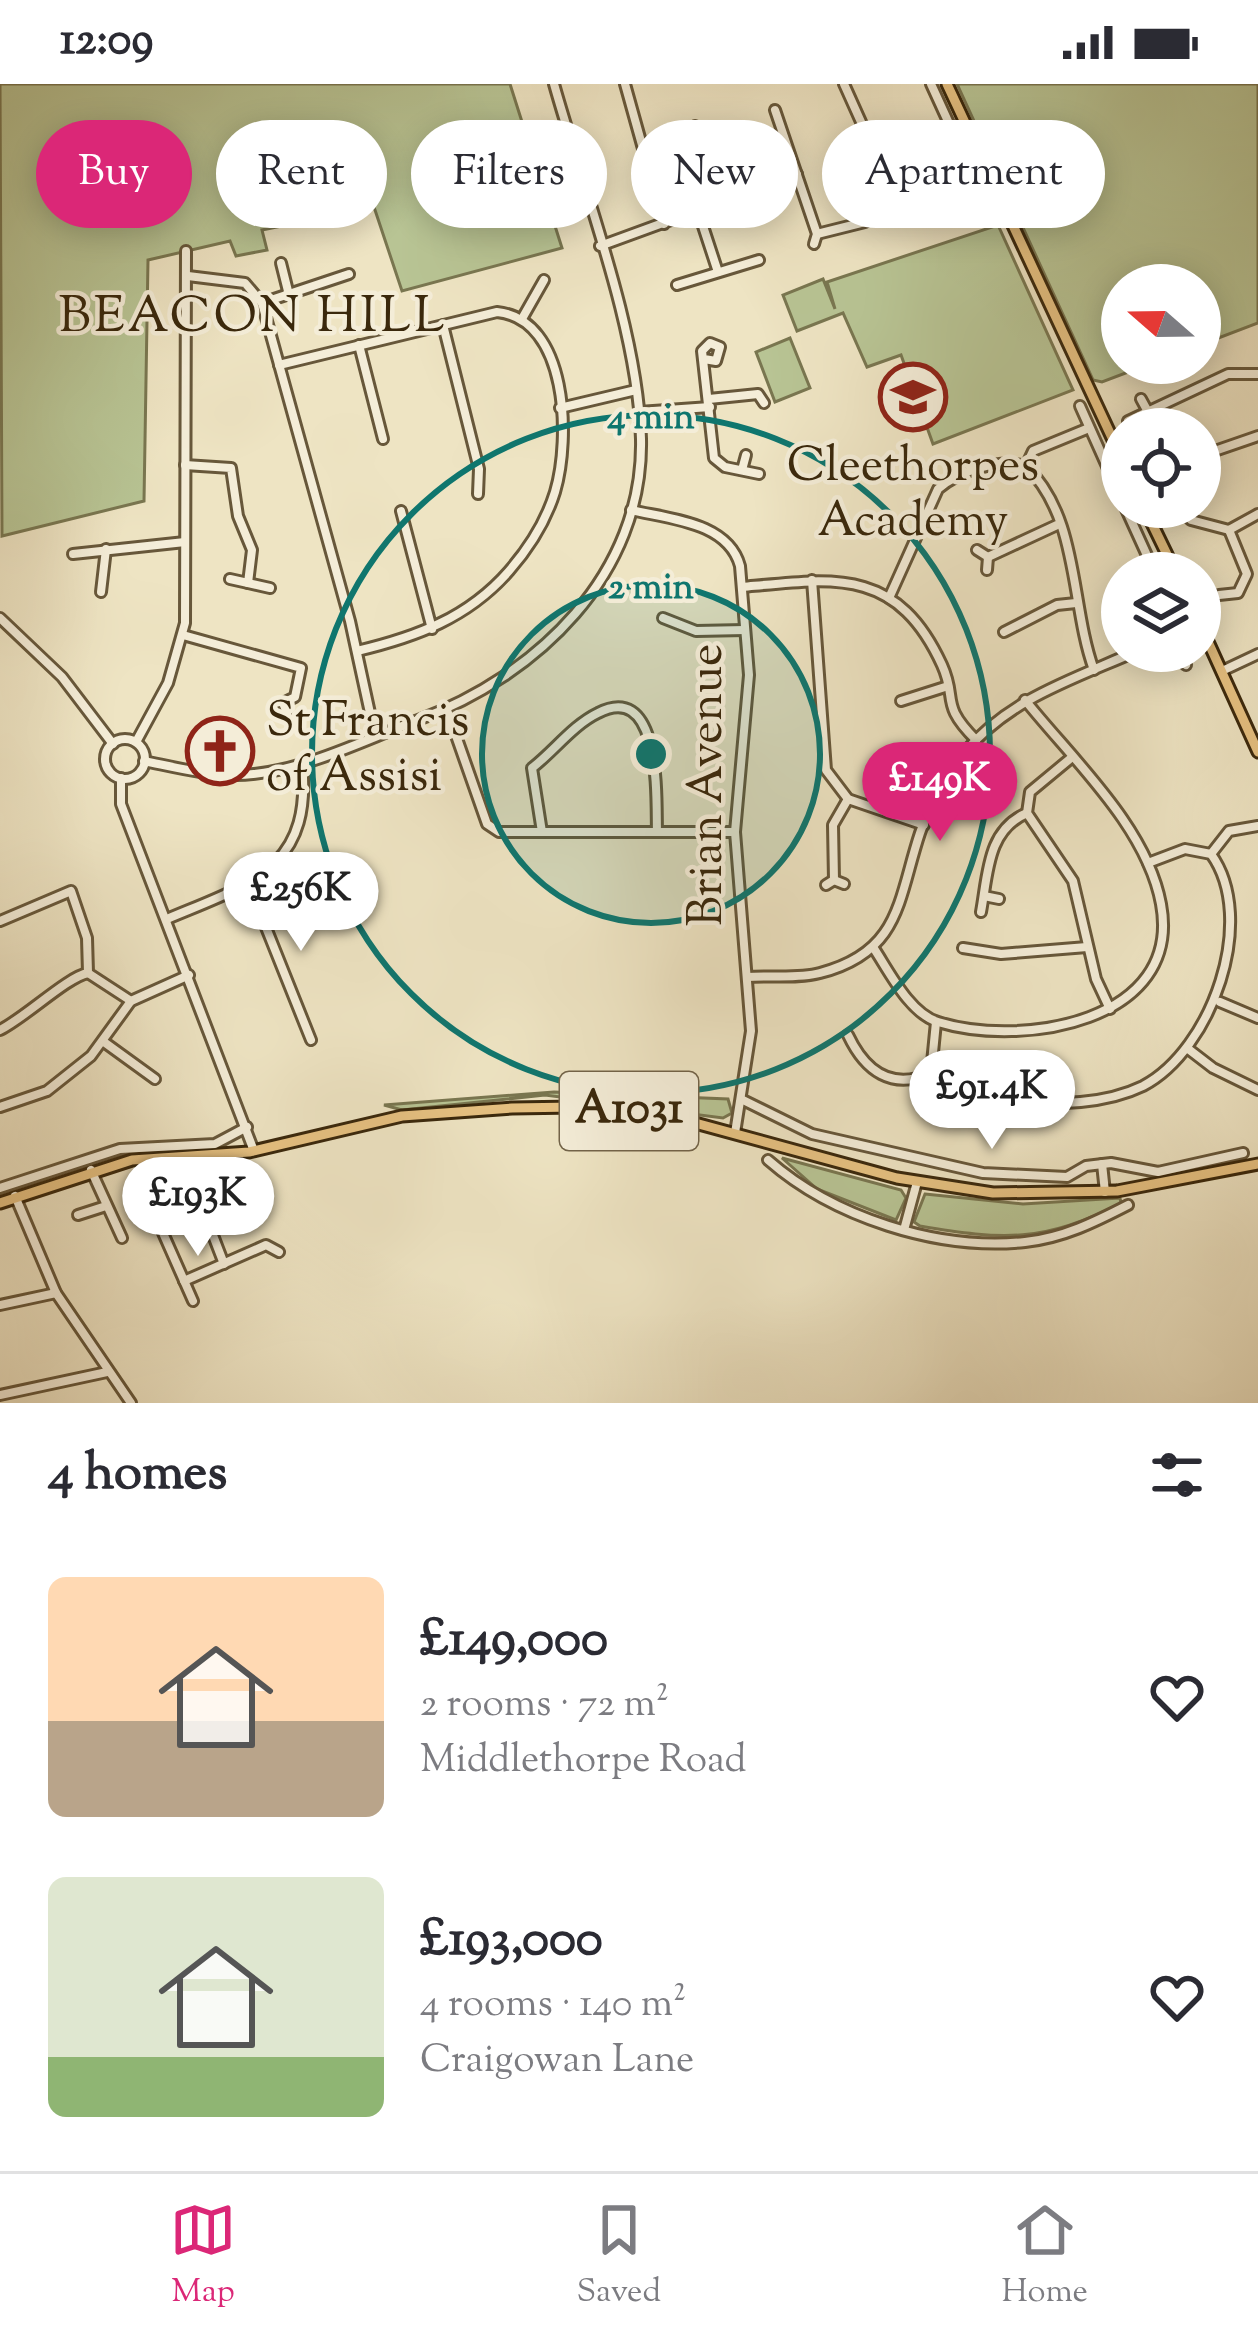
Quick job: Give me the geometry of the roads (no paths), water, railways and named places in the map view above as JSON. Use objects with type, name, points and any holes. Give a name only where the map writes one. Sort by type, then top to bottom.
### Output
[{"type":"main road","points":[[947,84],[963,120]]},
{"type":"main road","points":[[1013,228],[1101,414]]},
{"type":"main road","points":[[1222,671],[1258,752]]},
{"type":"main road","name":"A1031","points":[[0,1203],[91,1170],[254,1151],[403,1116],[512,1108],[635,1112],[735,1133],[917,1182],[993,1193],[1105,1192],[1258,1164]]},
{"type":"street","points":[[145,761],[232,775],[302,763],[447,710],[516,671],[573,619],[609,565],[632,510],[640,458],[639,412],[600,246],[554,84]]},
{"type":"street","points":[[625,84],[635,120]]},
{"type":"street","points":[[844,84],[860,120]]},
{"type":"street","points":[[931,84],[947,120]]},
{"type":"street","points":[[776,110],[779,120]]},
{"type":"street","points":[[798,177],[818,234],[814,244]]},
{"type":"street","points":[[600,246],[652,228]]},
{"type":"street","points":[[704,228],[718,272]]},
{"type":"street","points":[[818,234],[842,228]]},
{"type":"street","points":[[136,742],[168,683],[183,635],[186,251]]},
{"type":"street","points":[[677,285],[759,260]]},
{"type":"street","points":[[281,263],[288,292]]},
{"type":"street","points":[[746,264],[750,277]]},
{"type":"street","points":[[262,303],[349,274]]},
{"type":"street","points":[[188,276],[245,283],[262,303],[357,651],[375,736]]},
{"type":"street","points":[[523,317],[544,280]]},
{"type":"street","points":[[689,281],[692,292]]},
{"type":"street","points":[[280,364],[496,311],[523,317],[544,341],[560,408],[560,469],[537,532],[491,590],[432,629],[357,651]]},
{"type":"street","points":[[443,325],[479,469],[478,494]]},
{"type":"street","points":[[359,345],[383,439]]},
{"type":"street","points":[[704,358],[715,461],[759,474]]},
{"type":"street","points":[[1152,408],[1228,374],[1258,374]]},
{"type":"street","points":[[560,408],[636,390]]},
{"type":"street","points":[[639,412],[758,394],[764,403]]},
{"type":"street","points":[[1141,399],[1146,408]]},
{"type":"street","points":[[1080,406],[1101,454]]},
{"type":"street","points":[[1026,466],[1034,451],[1089,428]]},
{"type":"street","points":[[1221,449],[1258,436]]},
{"type":"street","points":[[742,470],[746,455]]},
{"type":"street","points":[[889,598],[938,489],[954,478],[1000,464],[1026,466]]},
{"type":"street","points":[[185,465],[231,468],[238,516],[252,550],[248,583]]},
{"type":"street","points":[[1026,466],[1076,569],[1076,603],[1094,670]]},
{"type":"street","name":"Brian Avenue","points":[[632,510],[722,537],[738,558],[749,675],[735,832],[751,1031],[735,1133]]},
{"type":"street","points":[[401,512],[432,629]]},
{"type":"street","points":[[1221,528],[1229,530],[1258,514]]},
{"type":"street","points":[[988,557],[1058,524]]},
{"type":"street","points":[[1221,596],[1238,593],[1247,574],[1229,530]]},
{"type":"street","points":[[73,554],[185,542]]},
{"type":"street","points":[[101,592],[106,549]]},
{"type":"street","points":[[977,550],[988,557]]},
{"type":"street","points":[[987,570],[988,557]]},
{"type":"street","points":[[230,579],[270,588]]},
{"type":"street","points":[[812,580],[824,757],[831,781],[848,799],[924,825]]},
{"type":"street","points":[[742,587],[848,580],[889,598],[920,628],[943,666],[952,712],[976,740]]},
{"type":"street","points":[[1004,632],[1058,605],[1076,603]]},
{"type":"street","points":[[0,618],[62,677],[113,744]]},
{"type":"street","points":[[663,618],[696,631],[745,630]]},
{"type":"street","points":[[183,635],[302,668],[295,697],[283,703],[287,712]]},
{"type":"street","points":[[1222,671],[1258,655]]},
{"type":"street","points":[[747,976],[818,974],[873,947],[901,908],[924,825],[950,774],[976,740],[1025,700],[1101,667]]},
{"type":"street","points":[[901,701],[945,687]]},
{"type":"street","points":[[873,947],[907,997],[936,1022],[1010,1031],[1070,1022],[1110,1009],[1140,989],[1159,954],[1161,902],[1148,863],[1025,700]]},
{"type":"street","points":[[542,832],[532,768],[587,719],[614,708],[630,711],[647,729],[657,832]]},
{"type":"street","points":[[447,710],[487,824],[499,832],[735,832]]},
{"type":"street","points":[[113,744],[136,742]]},
{"type":"street","points":[[136,742],[145,761]]},
{"type":"street","points":[[113,744],[105,760],[121,778],[121,804],[254,1151]]},
{"type":"street","points":[[1071,758],[1030,792],[1027,813],[1073,881],[1087,947],[1110,1009]]},
{"type":"street","points":[[121,778],[134,777],[145,761]]},
{"type":"street","points":[[166,919],[250,885],[281,860],[301,825],[302,763]]},
{"type":"street","points":[[835,883],[833,825],[848,799]]},
{"type":"street","points":[[981,912],[999,834],[1027,813]]},
{"type":"street","points":[[1210,854],[1229,831],[1258,826]]},
{"type":"street","points":[[931,1073],[953,1091],[991,1102],[1064,1105],[1139,1088],[1187,1048],[1220,1002],[1231,958],[1232,923],[1223,869],[1210,854],[1185,849],[1148,863]]},
{"type":"street","points":[[250,885],[311,1040]]},
{"type":"street","points":[[0,921],[71,891],[87,938],[88,973]]},
{"type":"street","points":[[984,896],[999,899]]},
{"type":"street","points":[[963,948],[1001,954],[1087,947]]},
{"type":"street","points":[[88,973],[131,1001]]},
{"type":"street","points":[[0,1030],[88,973]]},
{"type":"street","points":[[0,1107],[47,1091],[104,1042],[131,1001],[190,975]]},
{"type":"street","points":[[1220,1002],[1258,1018]]},
{"type":"street","points":[[931,1073],[936,1022]]},
{"type":"street","points":[[848,1035],[855,1050],[886,1078],[912,1081],[931,1073]]},
{"type":"street","points":[[104,1042],[151,1076],[140,1083]]},
{"type":"street","points":[[1187,1048],[1213,1068],[1258,1091],[1254,1106]]},
{"type":"street","points":[[841,1057],[855,1050]]},
{"type":"street","points":[[743,1100],[812,1134],[983,1173],[1052,1178],[1102,1164],[1158,1172],[1243,1153]]},
{"type":"street","points":[[0,1188],[120,1149],[215,1144],[248,1127]]},
{"type":"street","points":[[196,1156],[196,1191],[224,1264]]},
{"type":"street","points":[[768,1160],[814,1194],[904,1230],[1024,1242],[1077,1231],[1128,1205]]},
{"type":"street","points":[[1102,1164],[1105,1192]]},
{"type":"street","points":[[91,1170],[122,1238]]},
{"type":"street","points":[[904,1230],[917,1182]]},
{"type":"street","points":[[16,1196],[56,1294],[130,1403]]},
{"type":"street","points":[[77,1215],[106,1206]]},
{"type":"street","points":[[163,1233],[193,1301]]},
{"type":"street","points":[[184,1281],[268,1244],[278,1252]]},
{"type":"street","points":[[0,1305],[56,1294]]},
{"type":"street","points":[[0,1395],[106,1372]]},
{"type":"place","name":"Cleethorpes Academy","points":[[913,397]]},
{"type":"place","name":"St Francis of Assisi","points":[[220,751]]},
{"type":"district","name":"BEACON HILL","points":[[253,318]]}]
